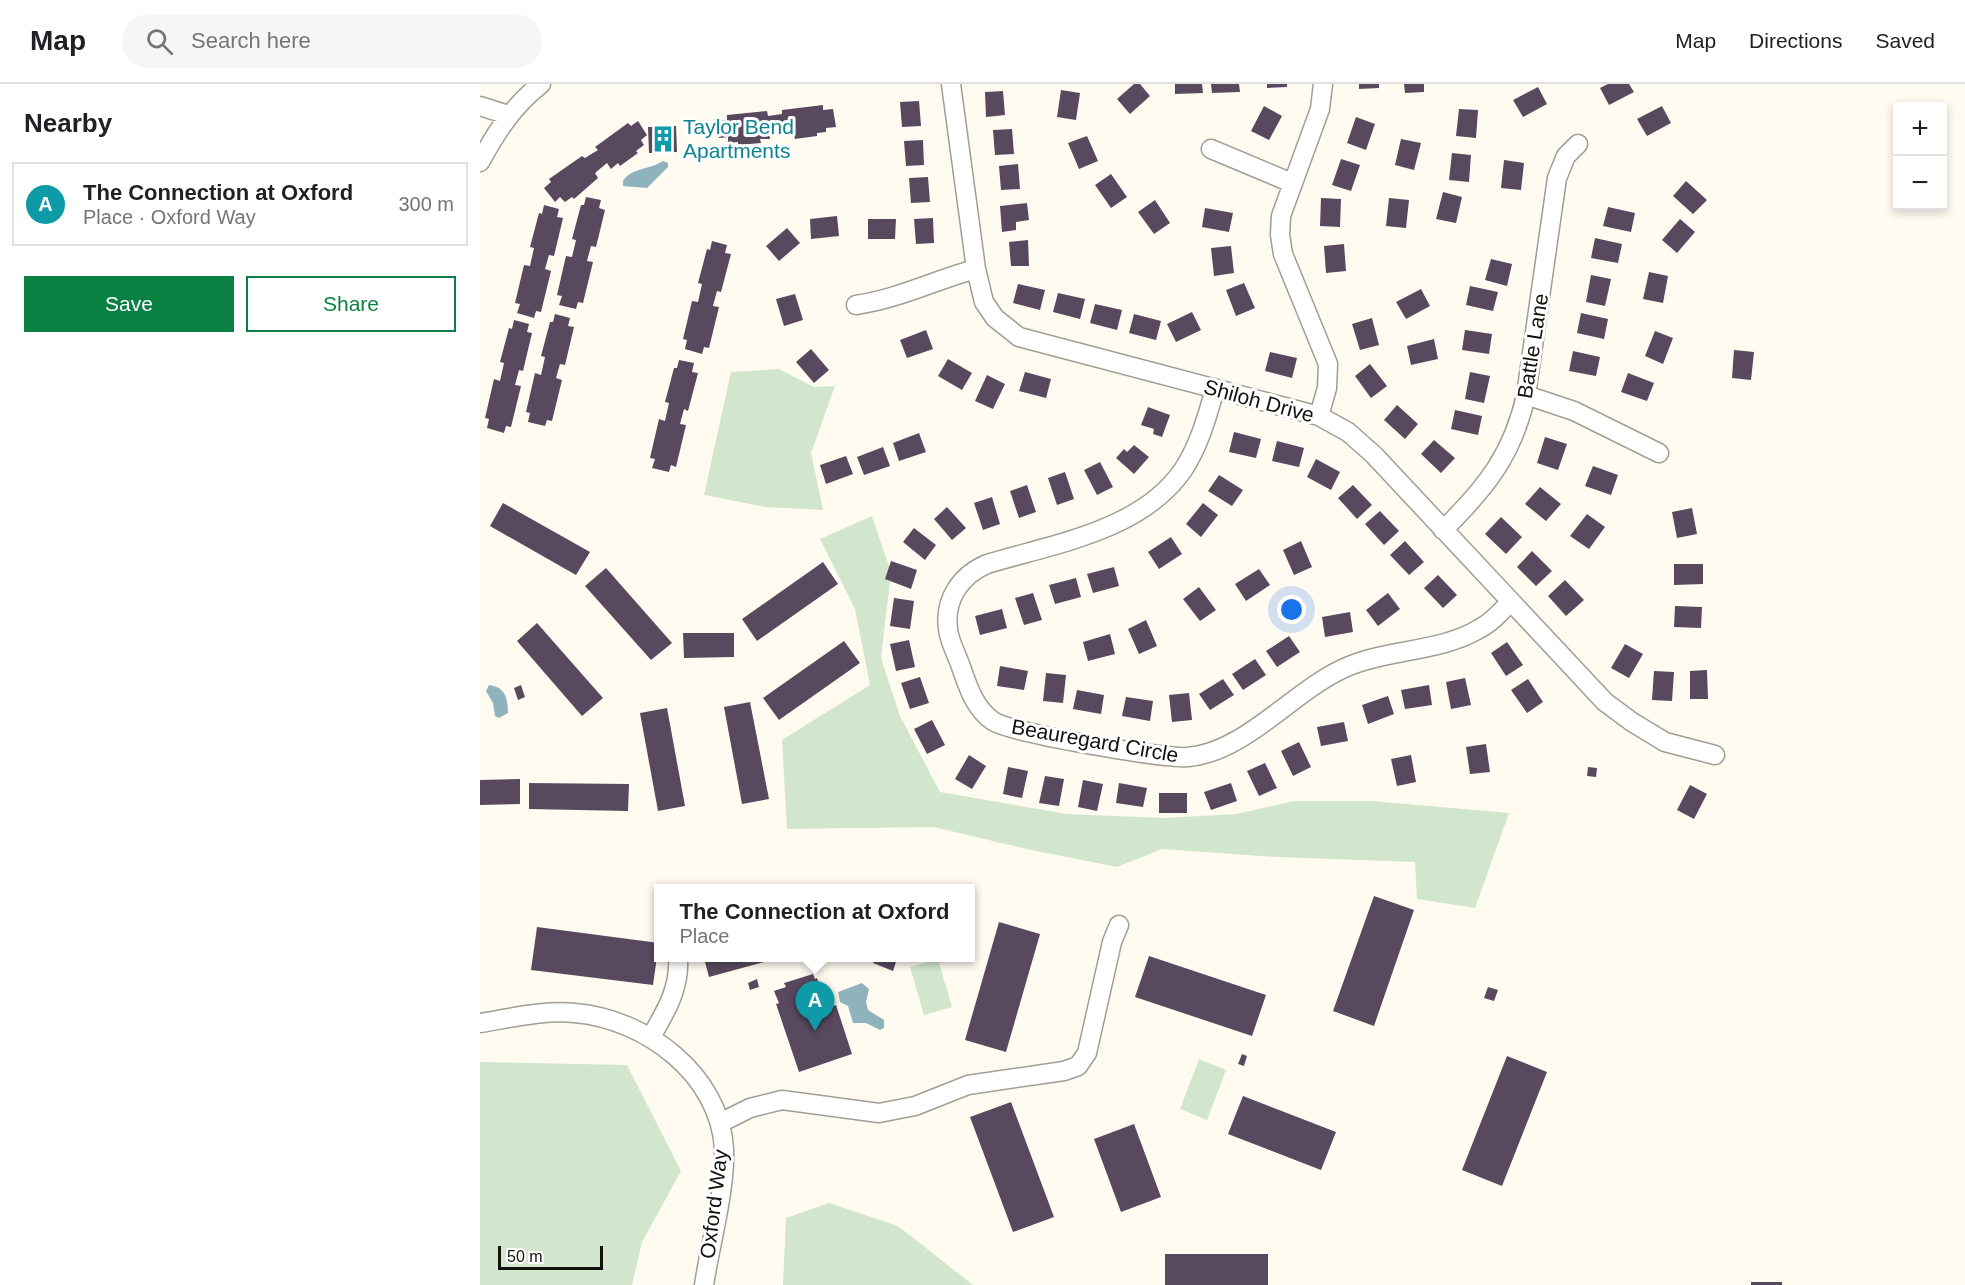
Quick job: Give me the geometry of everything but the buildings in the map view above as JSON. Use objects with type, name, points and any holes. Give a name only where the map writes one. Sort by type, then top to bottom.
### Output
[{"type":"street","points":[[480,162],[508,115],[522,99],[541,84]]},
{"type":"street","name":"Shiloh Drive","points":[[951,84],[976,268],[984,302],[995,318],[1019,337],[1318,416],[1348,432],[1374,454],[1605,702],[1665,742],[1715,755]]},
{"type":"street","points":[[1318,416],[1327,388],[1328,364],[1283,254],[1280,235],[1281,216],[1320,109],[1323,84]]},
{"type":"street","points":[[480,106],[508,115]]},
{"type":"street","name":"Battle Lane","points":[[1443,530],[1489,481],[1508,452],[1520,422],[1526,395],[1557,178],[1566,156],[1578,144]]},
{"type":"street","points":[[1211,149],[1292,183]]},
{"type":"street","points":[[856,305],[883,301],[945,277],[976,268]]},
{"type":"street","name":"Beauregard Circle","points":[[1215,389],[1203,432],[1182,471],[1152,503],[1117,525],[987,564],[970,572],[958,585],[951,601],[948,629],[978,708],[993,722],[1019,731],[1162,755],[1187,757],[1202,754],[1230,743],[1324,679],[1349,666],[1460,638],[1480,629],[1510,602]]},
{"type":"street","points":[[1526,395],[1574,411],[1659,453]]},
{"type":"street","points":[[720,1123],[750,1108],[782,1100],[879,1113],[915,1106],[968,1085],[1064,1071],[1078,1066],[1087,1053],[1112,942],[1119,925]]},
{"type":"street","points":[[651,1037],[672,1000],[678,962]]},
{"type":"street","name":"Oxford Way","points":[[480,1023],[537,1014],[574,1012],[601,1017],[651,1037],[700,1081],[720,1123],[724,1150],[704,1285]]},
{"type":"green space","points":[[779,369],[814,387],[835,386],[811,453],[823,510],[765,507],[704,495],[731,372]]},
{"type":"green space","points":[[872,516],[891,572],[881,658],[900,716],[940,792],[1067,814],[1164,818],[1236,814],[1294,801],[1372,801],[1509,813],[1475,908],[1417,899],[1415,862],[1277,857],[1162,849],[1117,867],[934,827],[787,829],[782,740],[870,685],[855,609],[820,539]]},
{"type":"green space","points":[[928,962],[939,962],[952,1007],[924,1015],[910,967]]},
{"type":"green space","points":[[1199,1059],[1226,1070],[1207,1120],[1180,1109]]},
{"type":"green space","points":[[480,1062],[627,1065],[681,1171],[642,1242],[632,1285],[480,1285]]},
{"type":"green space","points":[[829,1203],[898,1226],[973,1285],[783,1285],[786,1218]]},
{"type":"water","points":[[663,161],[668,163],[668,167],[647,188],[623,186],[623,181],[631,173]]},
{"type":"water","points":[[489,685],[499,688],[506,698],[508,713],[499,718],[495,716],[493,703],[486,691]]},
{"type":"water","points":[[862,983],[869,989],[866,1002],[868,1010],[884,1020],[884,1028],[880,1030],[866,1023],[853,1023],[848,1006],[840,1002],[838,992]]},
{"type":"place","name":"Taylor Bend Apartments","points":[[663,139]]},
{"type":"place","name":"The Connection at Oxford","points":[[815,1031]]}]
